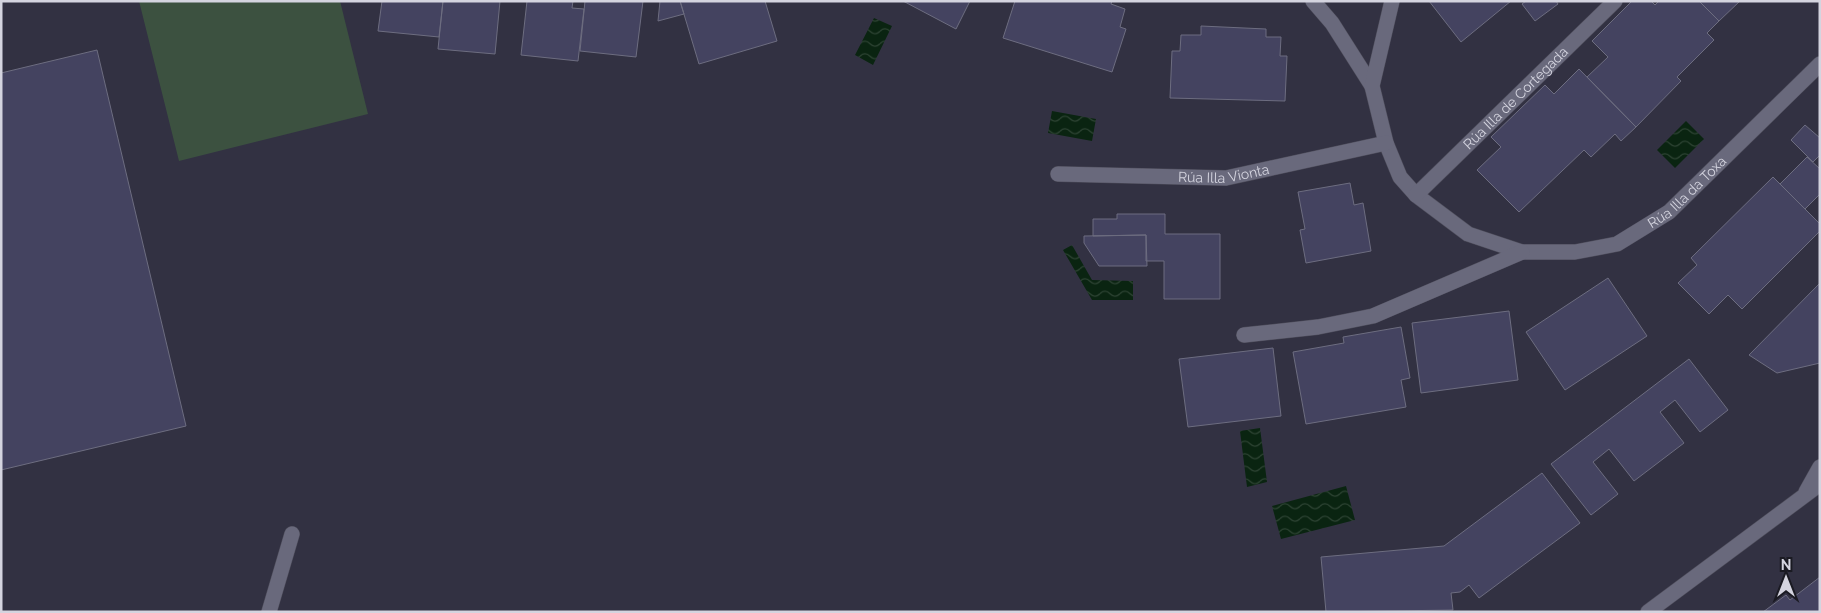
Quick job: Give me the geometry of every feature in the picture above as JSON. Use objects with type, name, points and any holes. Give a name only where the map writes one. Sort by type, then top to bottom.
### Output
[{"type":"street","points":[[1313,1],[1332,23],[1372,86],[1386,143],[1400,177],[1416,195],[1468,234],[1522,252]]},
{"type":"street","points":[[1372,86],[1392,1]]},
{"type":"street","name":"Rúa Illa de Cortegada","points":[[1416,195],[1616,1]]},
{"type":"street","name":"Rúa Illa da Toxa","points":[[1522,252],[1574,252],[1617,244],[1669,212],[1820,64]]},
{"type":"street","name":"Rúa Illa Vionta","points":[[1058,174],[1226,178],[1386,143]]},
{"type":"street","points":[[1244,336],[1318,327],[1373,316],[1522,252]]},
{"type":"street","points":[[1804,494],[1820,467]]},
{"type":"street","points":[[1648,612],[1804,494],[1820,484]]},
{"type":"street","points":[[269,612],[292,534]]},
{"type":"shaded area","points":[[139,1],[340,1],[368,114],[179,161]]},
{"type":"water","points":[[874,18],[892,26],[873,65],[855,55]]},
{"type":"water","points":[[1052,111],[1096,119],[1092,141],[1048,133]]},
{"type":"water","points":[[1686,121],[1704,139],[1675,168],[1657,150]]},
{"type":"water","points":[[1072,245],[1092,280],[1133,281],[1133,300],[1092,300],[1063,250]]},
{"type":"water","points":[[1260,428],[1267,482],[1247,487],[1240,431]]},
{"type":"water","points":[[1346,486],[1355,520],[1281,539],[1272,506]]},
{"type":"building","points":[[382,1],[443,1],[439,37],[378,31]]},
{"type":"building","points":[[443,1],[500,1],[495,54],[438,49]]},
{"type":"building","points":[[527,1],[573,1],[572,8],[584,9],[578,61],[521,55]]},
{"type":"building","points":[[585,1],[643,1],[636,57],[580,51]]},
{"type":"building","points":[[660,1],[680,1],[684,14],[658,21]]},
{"type":"building","points":[[680,1],[765,1],[777,41],[699,64]]},
{"type":"building","points":[[903,1],[970,1],[956,29]]},
{"type":"building","points":[[1015,1],[1112,1],[1111,4],[1125,9],[1120,27],[1126,29],[1112,72],[1003,38]]},
{"type":"building","points":[[1429,1],[1511,1],[1461,42]]},
{"type":"building","points":[[1526,1],[1556,1],[1558,4],[1535,21],[1522,4]]},
{"type":"building","points":[[1632,1],[1651,1],[1655,5],[1659,1],[1699,1],[1719,21],[1707,33],[1714,40],[1677,77],[1681,81],[1636,127],[1587,77],[1608,57],[1592,41]]},
{"type":"building","points":[[1699,1],[1740,1],[1719,21]]},
{"type":"building","points":[[1201,26],[1266,29],[1266,37],[1281,37],[1280,56],[1287,56],[1285,101],[1170,98],[1172,51],[1180,51],[1181,35],[1201,35]]},
{"type":"building","points":[[97,50],[186,426],[1,470],[1,73]]},
{"type":"building","points":[[1579,69],[1636,127],[1621,141],[1615,134],[1591,157],[1584,150],[1519,212],[1477,170],[1501,147],[1491,137],[1545,85],[1554,94]]},
{"type":"building","points":[[1805,125],[1820,138],[1820,155],[1813,162],[1791,140]]},
{"type":"building","points":[[1807,157],[1820,169],[1820,194],[1805,209],[1780,184]]},
{"type":"building","points":[[1773,177],[1820,224],[1820,231],[1742,309],[1728,295],[1709,314],[1678,283],[1697,265],[1691,258]]},
{"type":"building","points":[[1350,183],[1354,205],[1363,203],[1371,251],[1306,263],[1300,230],[1305,229],[1298,192]]},
{"type":"building","points":[[1117,214],[1165,214],[1165,234],[1220,234],[1220,299],[1164,299],[1164,261],[1146,261],[1146,235],[1093,236],[1093,219],[1117,219]]},
{"type":"building","points":[[1146,235],[1147,266],[1099,266],[1084,243],[1084,236]]},
{"type":"building","points":[[1608,278],[1647,336],[1565,390],[1526,332]]},
{"type":"building","points":[[1820,283],[1820,363],[1777,373],[1749,355]]},
{"type":"building","points":[[1509,311],[1518,380],[1421,393],[1412,323]]},
{"type":"building","points":[[1401,327],[1410,378],[1401,380],[1406,407],[1306,424],[1293,352],[1344,343],[1343,337]]},
{"type":"building","points":[[1273,348],[1281,416],[1188,427],[1179,359]]},
{"type":"building","points":[[1689,359],[1728,410],[1700,432],[1675,400],[1660,412],[1684,443],[1634,481],[1609,449],[1593,462],[1618,494],[1591,515],[1551,464]]},
{"type":"building","points":[[1542,473],[1580,523],[1479,598],[1469,585],[1460,592],[1451,593],[1453,610],[1326,612],[1321,557],[1444,546]]},
{"type":"building","points":[[1820,577],[1820,612],[1763,612],[1786,595],[1790,600]]}]
